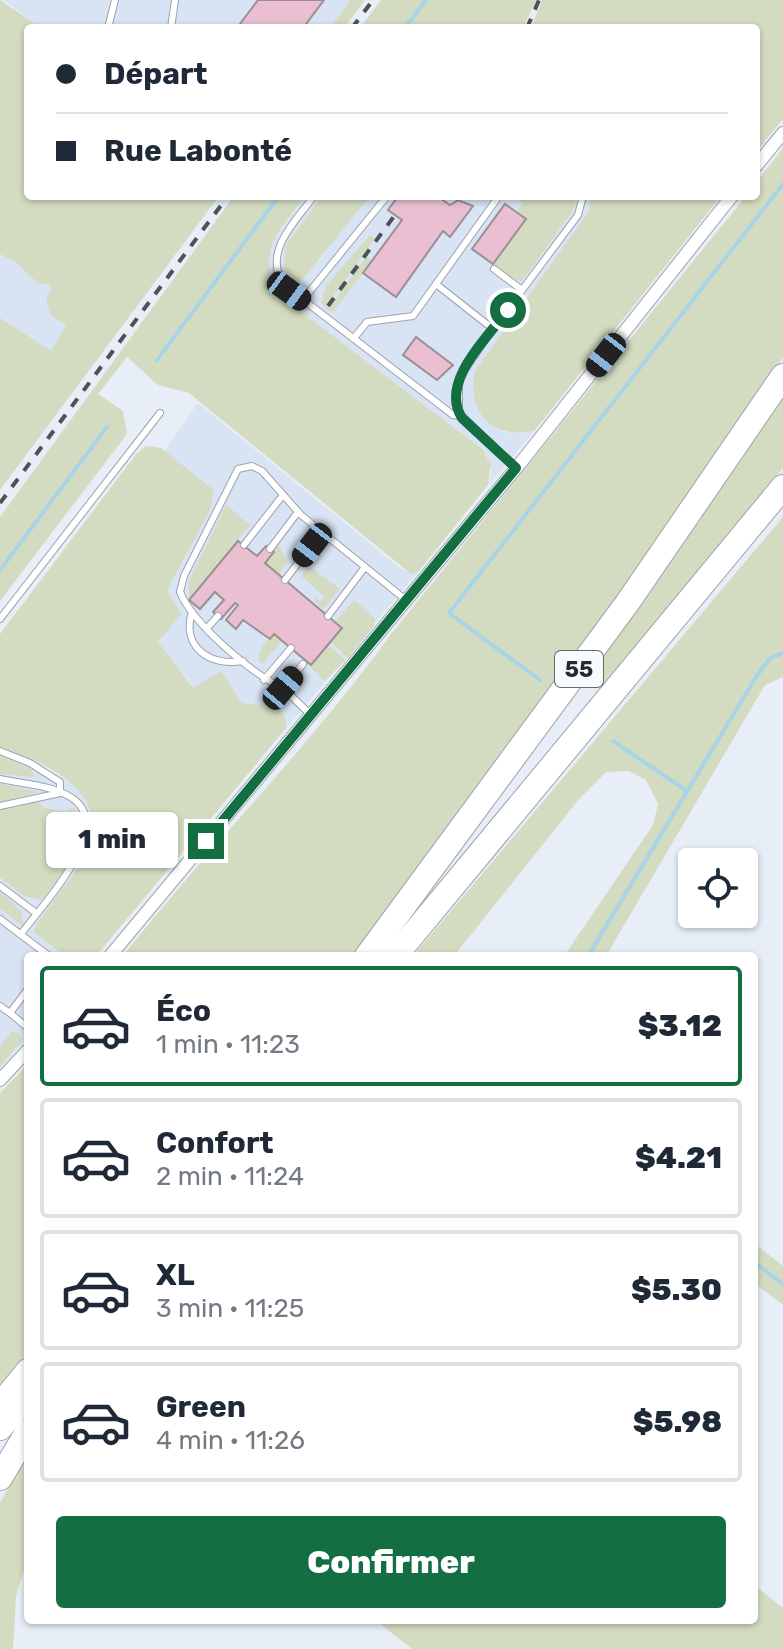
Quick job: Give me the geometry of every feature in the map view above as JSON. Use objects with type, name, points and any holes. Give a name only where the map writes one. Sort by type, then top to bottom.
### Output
[{"type":"highway","name":"55","points":[[370,952],[628,602],[783,376]]},
{"type":"highway","name":"55","points":[[398,952],[783,487]]},
{"type":"highway","points":[[0,1405],[24,1376]]},
{"type":"highway","points":[[0,1428],[24,1400]]},
{"type":"highway","points":[[0,1478],[24,1438]]},
{"type":"street","points":[[760,161],[783,133]]},
{"type":"street","points":[[113,952],[516,468],[729,200]]},
{"type":"street","points":[[0,1080],[24,1054]]},
{"type":"lane","points":[[109,24],[115,0]]},
{"type":"lane","points":[[172,24],[175,0]]},
{"type":"lane","points":[[311,200],[287,230],[276,259],[280,279],[302,301],[453,415],[460,416],[516,468]]},
{"type":"lane","points":[[302,301],[384,200]]},
{"type":"lane","points":[[354,338],[367,322],[413,316],[496,200]]},
{"type":"lane","points":[[460,416],[459,378],[578,215],[582,200]]},
{"type":"lane","points":[[494,269],[522,290]]},
{"type":"lane","points":[[436,284],[493,329]]},
{"type":"lane","points":[[0,619],[160,413]]},
{"type":"lane","points":[[312,716],[283,688],[264,680],[243,661],[207,628],[182,597],[181,585],[233,473],[244,466],[258,467],[298,512],[406,600]]},
{"type":"lane","points":[[244,545],[283,495]]},
{"type":"lane","points":[[270,549],[298,512]]},
{"type":"lane","points":[[285,580],[322,532]]},
{"type":"lane","points":[[328,616],[365,567]]},
{"type":"lane","points":[[192,612],[189,634],[196,649],[212,658],[243,661]]},
{"type":"lane","points":[[207,628],[218,616]]},
{"type":"lane","points":[[264,680],[291,648]]},
{"type":"lane","points":[[283,688],[303,664]]},
{"type":"lane","points":[[0,751],[30,763],[60,782],[60,793]]},
{"type":"lane","points":[[0,779],[60,793],[82,806],[87,831],[74,862],[21,934]]},
{"type":"lane","points":[[0,806],[60,793]]},
{"type":"lane","points":[[0,886],[36,913]]},
{"type":"lane","points":[[0,919],[44,952]]},
{"type":"lane","points":[[10,1013],[24,994]]},
{"type":"lane","points":[[0,1006],[24,1025]]},
{"type":"shaded area","points":[[3,0],[350,0],[333,24],[36,24]]},
{"type":"shaded area","points":[[302,200],[591,200],[588,213],[490,424],[503,432],[520,434],[535,430],[488,485],[492,472],[488,456],[275,292],[267,266],[267,254],[273,240]]},
{"type":"shaded area","points":[[0,238],[99,314],[0,448]]},
{"type":"shaded area","points":[[198,403],[400,568],[411,574],[418,572],[287,727],[283,712],[273,706],[243,703],[194,688],[158,642],[180,614],[167,590],[214,490],[164,451]]},
{"type":"shaded area","points":[[0,747],[22,754],[78,788],[89,802],[93,822],[87,852],[33,932],[60,952],[24,952],[24,1042],[0,1068]]},
{"type":"green space","points":[[0,0],[35,24],[24,24],[24,200],[216,200],[0,490],[0,318],[51,351],[66,325],[50,314],[46,299],[52,288],[49,284],[39,284],[17,263],[0,254]]},
{"type":"green space","points":[[350,0],[365,0],[347,24],[333,24]]},
{"type":"green space","points":[[381,0],[536,0],[525,24],[363,24]]},
{"type":"green space","points":[[542,0],[783,0],[783,119],[760,147],[760,24],[533,24]]},
{"type":"green space","points":[[783,148],[783,357],[609,613],[355,952],[126,952],[361,675],[743,200],[760,200],[760,178]]},
{"type":"green space","points":[[231,200],[302,200],[280,230],[270,251],[270,276],[275,292],[482,449],[491,463],[488,485],[418,572],[411,574],[189,393],[158,385],[127,357],[98,394],[123,411],[127,434],[0,601],[0,517]]},
{"type":"green space","points":[[319,200],[367,200],[300,282],[296,283],[284,267],[286,245]]},
{"type":"green space","points":[[520,200],[576,200],[574,209],[522,281],[510,278],[493,264],[525,220],[516,212],[523,203]]},
{"type":"green space","points":[[591,200],[718,200],[535,430],[507,432],[495,427],[479,411],[473,386],[475,371],[588,213]]},
{"type":"green space","points":[[370,235],[375,238],[326,306],[329,308],[367,256],[372,261],[334,311],[330,312],[321,302],[326,286]]},
{"type":"green space","points":[[783,394],[783,468],[603,686],[587,677]]},
{"type":"green space","points":[[146,446],[161,448],[214,490],[209,512],[167,590],[181,614],[158,642],[193,688],[221,671],[242,703],[273,706],[283,712],[287,727],[99,952],[60,952],[33,932],[88,849],[93,829],[91,811],[70,782],[35,761],[0,747],[0,634],[137,453]]},
{"type":"green space","points":[[226,505],[250,525],[189,600],[189,581]]},
{"type":"green space","points":[[783,517],[783,677],[765,685],[608,952],[567,952],[653,825],[658,804],[646,780],[629,771],[606,772],[579,799],[457,952],[416,952]]},
{"type":"green space","points":[[278,544],[287,562],[279,574],[265,563]]},
{"type":"green space","points":[[309,566],[340,589],[323,609],[314,601],[316,598],[321,602],[325,597],[301,576]]},
{"type":"green space","points":[[354,600],[375,619],[374,626],[348,658],[331,642],[342,628],[335,622]]},
{"type":"green space","points":[[274,634],[282,641],[262,664],[258,659],[262,647]]},
{"type":"green space","points":[[328,645],[346,660],[325,681],[310,667]]},
{"type":"green space","points":[[0,755],[31,769],[35,777],[0,774]]},
{"type":"green space","points":[[0,784],[39,792],[0,803]]},
{"type":"green space","points":[[39,801],[42,807],[65,812],[74,808],[79,834],[72,857],[42,900],[24,896],[0,877],[0,808]]},
{"type":"green space","points":[[0,892],[21,911],[24,927],[0,908]]},
{"type":"green space","points":[[12,1031],[19,1034],[22,1040],[0,1067],[0,1046]]},
{"type":"green space","points":[[24,1068],[24,1358],[0,1385],[0,1093]]},
{"type":"green space","points":[[758,1246],[783,1266],[783,1305],[758,1286]]},
{"type":"green space","points":[[24,1460],[24,1571],[16,1596],[13,1649],[0,1649],[0,1503]]},
{"type":"green space","points":[[758,1588],[783,1608],[783,1649],[412,1649],[380,1624],[758,1624]]},
{"type":"building","points":[[258,0],[324,0],[306,24],[240,24]]},
{"type":"building","points":[[395,200],[443,200],[450,205],[458,200],[473,206],[450,237],[443,231],[396,297],[363,273],[402,220],[388,210]]},
{"type":"building","points":[[505,204],[526,219],[493,264],[472,249]]},
{"type":"building","points":[[416,337],[453,365],[437,380],[403,355]]},
{"type":"building","points":[[238,541],[257,556],[266,546],[274,552],[265,563],[342,628],[311,665],[274,634],[270,639],[243,620],[236,629],[226,620],[238,605],[235,603],[221,619],[213,612],[224,600],[215,592],[200,609],[189,600]]},
{"type":"waterway","points":[[408,24],[426,0]]},
{"type":"waterway","points":[[540,680],[449,613],[783,184]]},
{"type":"waterway","points":[[157,360],[276,200]]},
{"type":"waterway","points":[[0,570],[107,427]]},
{"type":"waterway","points":[[590,952],[756,677],[770,658],[783,653]]},
{"type":"waterway","points":[[613,741],[687,791]]},
{"type":"waterway","points":[[758,1265],[783,1284]]},
{"type":"railway","points":[[355,24],[373,0]]},
{"type":"railway","points":[[529,24],[539,0]]},
{"type":"railway","points":[[0,503],[225,200]]},
{"type":"railway","points":[[328,306],[395,215]]},
{"type":"route","points":[[206,841],[516,468],[462,418],[458,407],[459,378],[508,310]]}]
